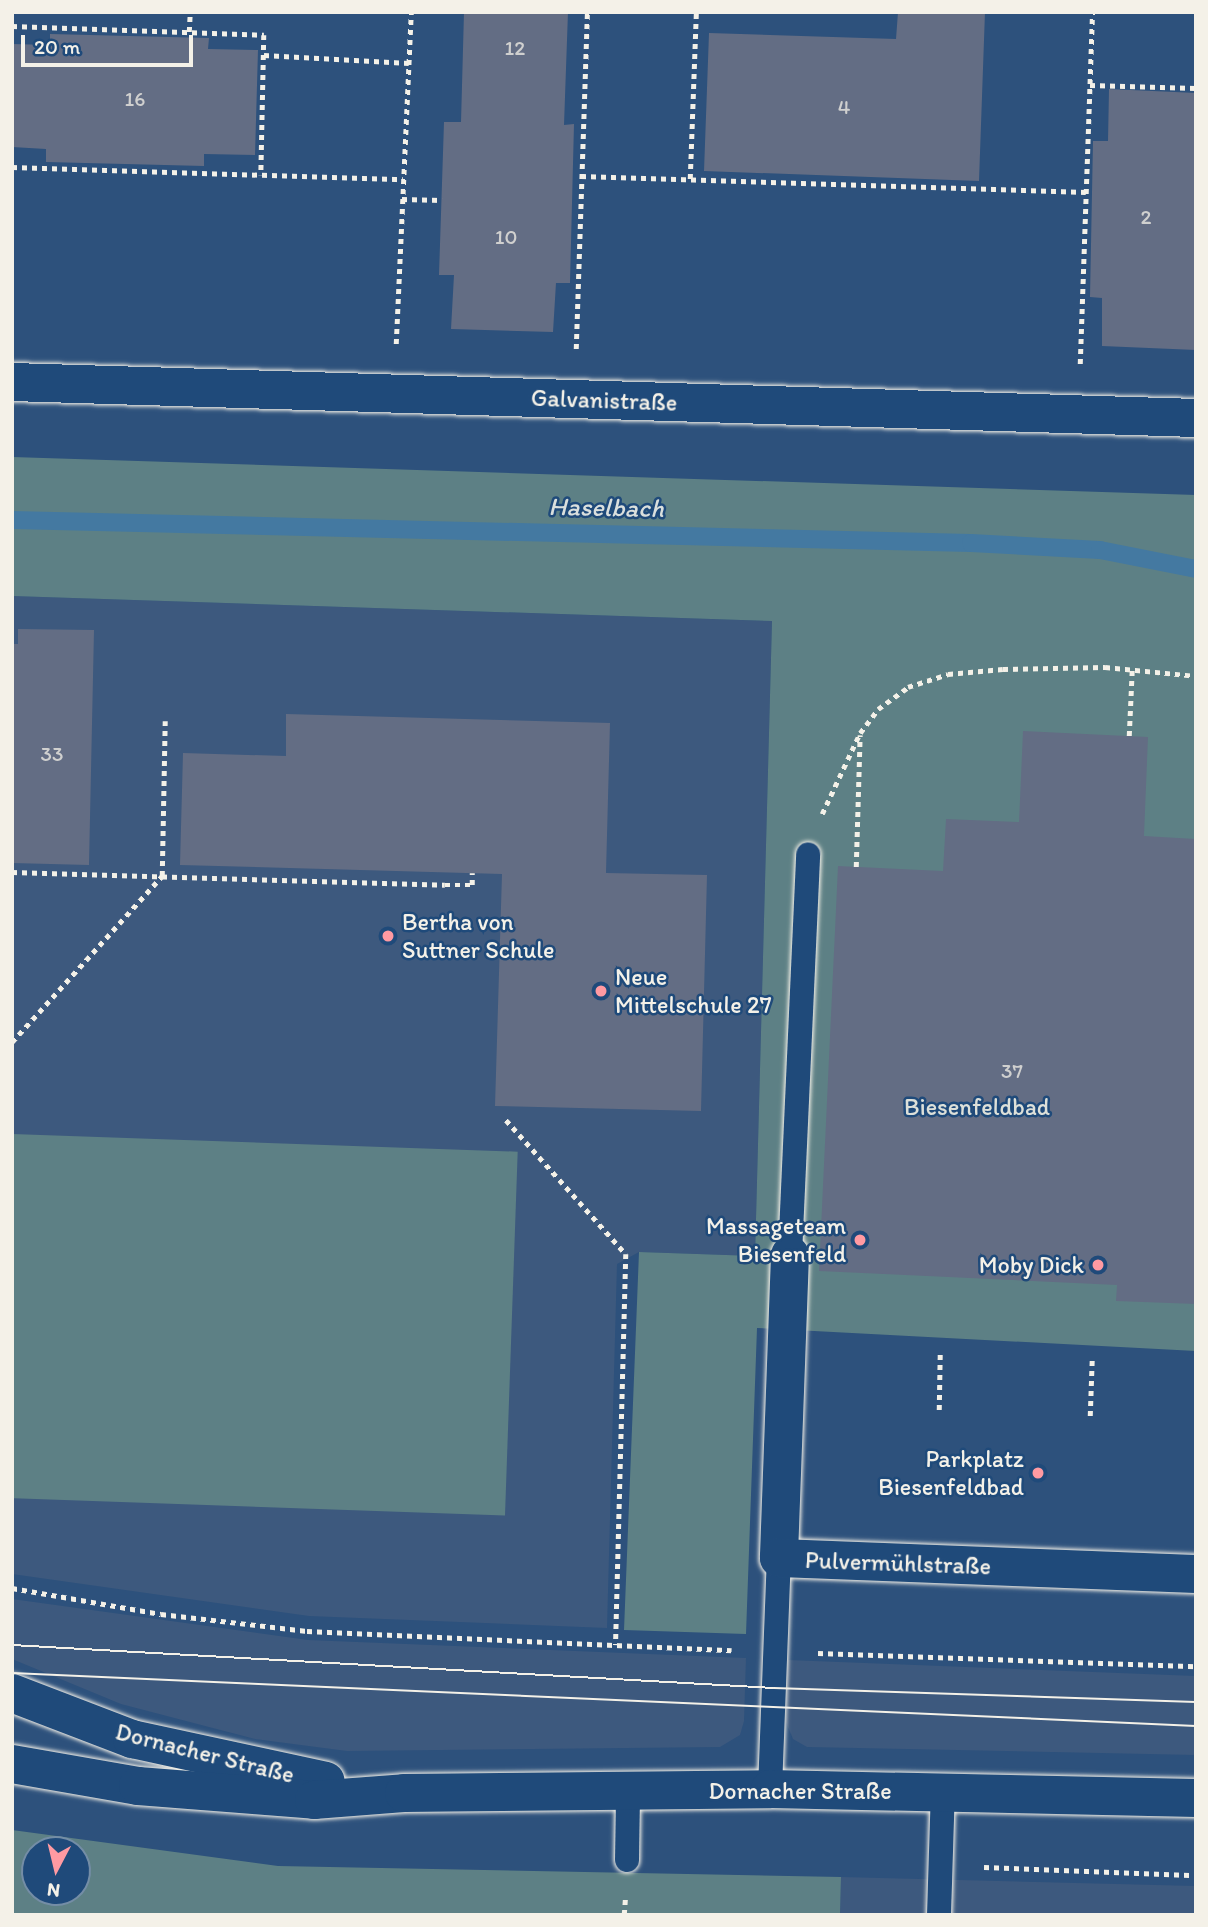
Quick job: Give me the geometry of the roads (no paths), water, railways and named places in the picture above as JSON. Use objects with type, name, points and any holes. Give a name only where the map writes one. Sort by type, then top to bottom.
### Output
[{"type":"street","name":"Galvanistraße","points":[[12,382],[1196,418]]},
{"type":"street","name":"Pulvermühlstraße","points":[[790,1255],[779,1558],[1196,1574]]},
{"type":"street","name":"Dornacher Straße","points":[[12,1693],[132,1739],[404,1793]]},
{"type":"street","name":"Dornacher Straße","points":[[12,1764],[228,1796],[314,1800],[404,1793],[770,1790],[943,1791],[1196,1798]]},
{"type":"lane","points":[[790,1255],[808,854]]},
{"type":"lane","points":[[770,1790],[779,1558]]},
{"type":"lane","points":[[939,1915],[943,1791]]},
{"type":"lane","points":[[627,1860],[628,1793]]},
{"type":"waterway","name":"Haselbach","points":[[12,520],[971,543],[1100,550],[1196,569]]},
{"type":"tram line","points":[[12,1645],[774,1688],[1196,1702]]},
{"type":"tram line","points":[[12,1673],[1196,1726]]},
{"type":"place","name":"Bertha von Suttner Schule","points":[[388,936]]},
{"type":"place","name":"Neue Mittelschule 27","points":[[601,991]]},
{"type":"place","name":"Massageteam Biesenfeld","points":[[860,1240]]},
{"type":"place","name":"Moby Dick","points":[[1098,1265]]},
{"type":"place","name":"Parkplatz Biesenfeldbad","points":[[1038,1473]]},
{"type":"park label","name":"Biesenfeldbad","points":[[977,1107]]}]
